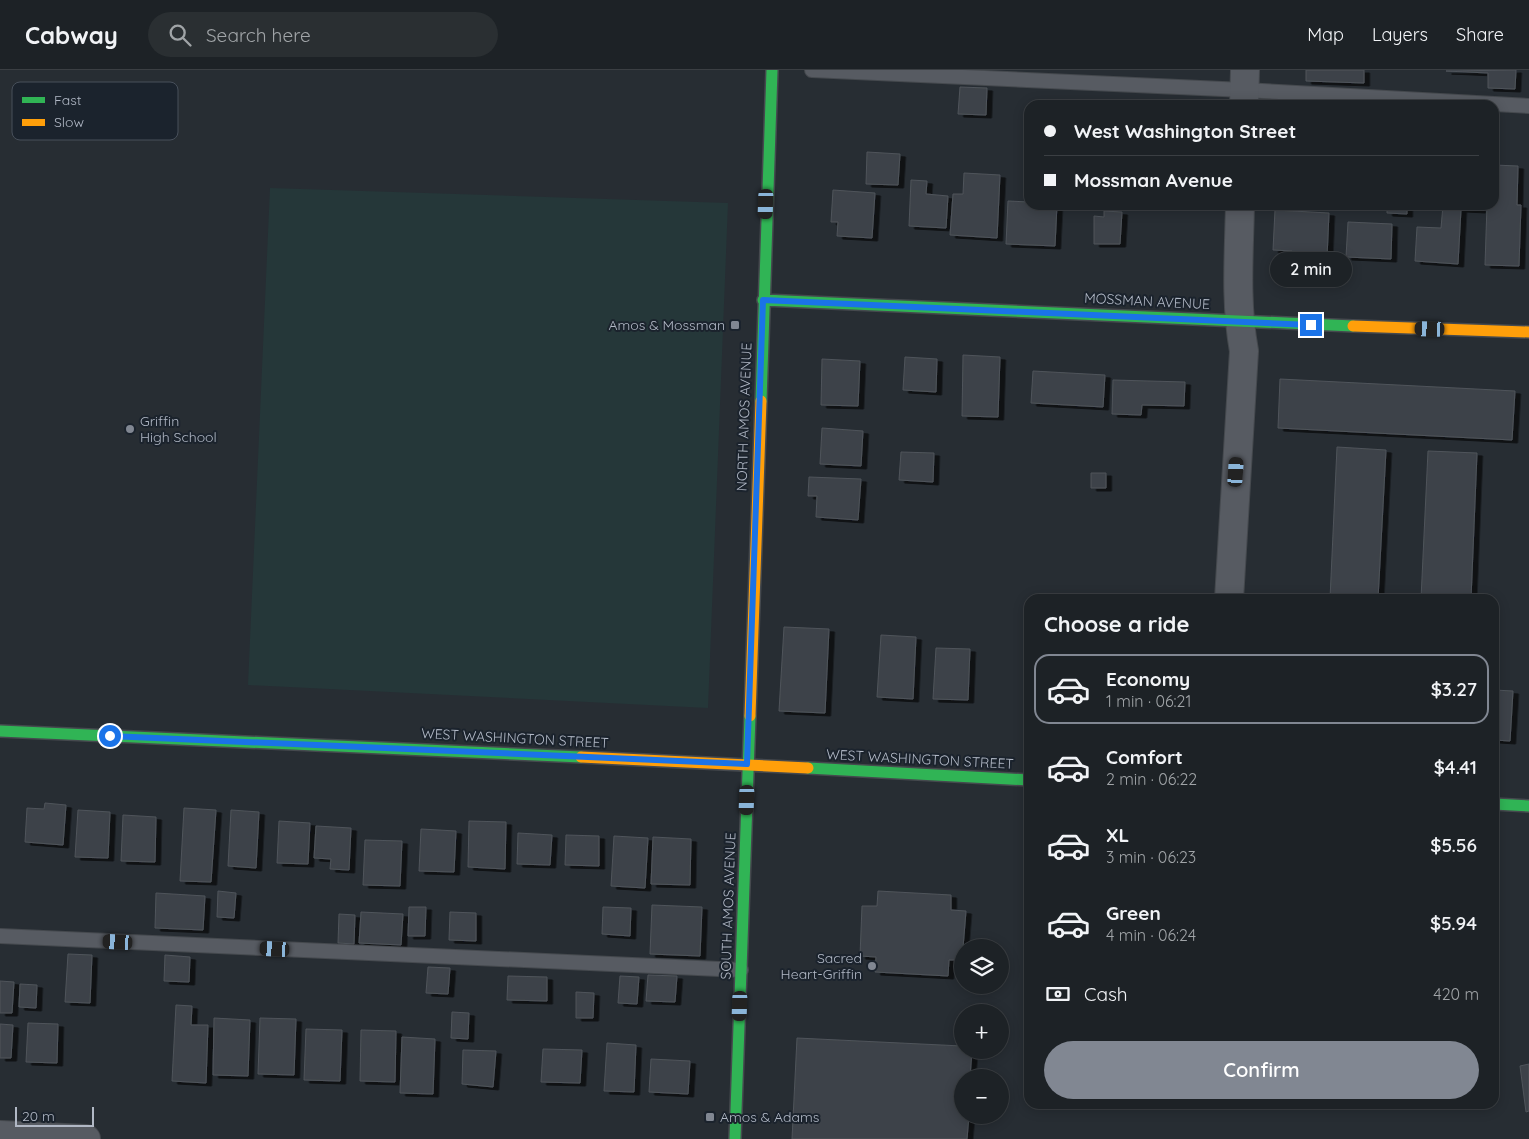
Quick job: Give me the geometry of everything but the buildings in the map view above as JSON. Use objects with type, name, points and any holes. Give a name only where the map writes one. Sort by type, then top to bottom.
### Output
[{"type":"street","name":"NORTH AMOS AVENUE","points":[[747,764],[772,70]]},
{"type":"street","points":[[1229,594],[1244,351],[1238,321],[1240,210]]},
{"type":"street","name":"MOSSMAN AVENUE","points":[[763,300],[1529,332]]},
{"type":"street","name":"WEST WASHINGTON STREET","points":[[0,731],[747,764],[1024,780]]},
{"type":"street","name":"SOUTH AMOS AVENUE","points":[[735,1139],[747,764]]},
{"type":"street","points":[[1499,804],[1529,806]]},
{"type":"street","points":[[0,1135],[86,1139]]},
{"type":"lane","points":[[812,70],[1244,88],[1434,100]]},
{"type":"lane","points":[[1499,104],[1529,106]]},
{"type":"lane","points":[[0,936],[741,970]]},
{"type":"shaded area","points":[[270,188],[728,203],[708,708],[248,685]]},
{"type":"traffic: fast","points":[[761,401],[772,70]]},
{"type":"traffic: fast","points":[[763,300],[1353,326]]},
{"type":"traffic: fast","points":[[735,1139],[750,716]]},
{"type":"traffic: fast","points":[[0,731],[581,757]]},
{"type":"traffic: fast","points":[[808,768],[1024,780]]},
{"type":"traffic: fast","points":[[1499,804],[1529,806]]},
{"type":"traffic: slow","points":[[1353,326],[1529,332]]},
{"type":"traffic: slow","points":[[750,716],[761,401]]},
{"type":"traffic: slow","points":[[581,757],[808,768]]},
{"type":"place","name":"Amos & Mossman","points":[[735,325]]},
{"type":"place","name":"Griffin High School","points":[[130,429]]},
{"type":"place","name":"Sacred Heart-Griffin","points":[[872,966]]},
{"type":"place","name":"Amos & Adams","points":[[710,1117]]},
{"type":"route","points":[[110,736],[747,764],[763,300],[1311,325]]}]
